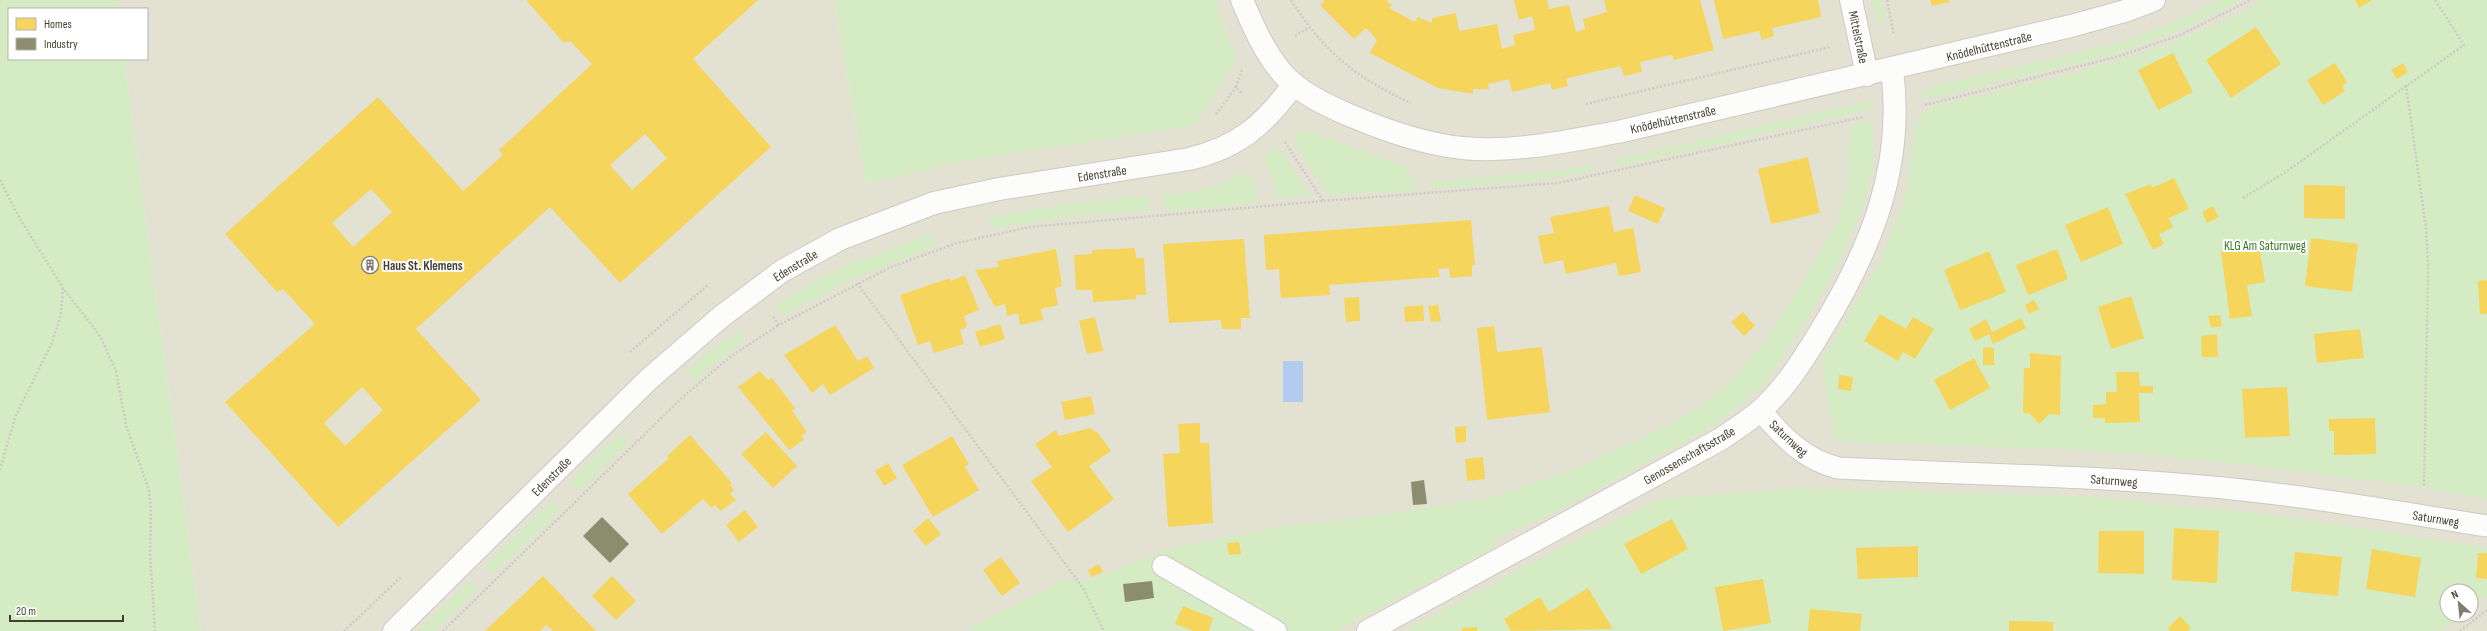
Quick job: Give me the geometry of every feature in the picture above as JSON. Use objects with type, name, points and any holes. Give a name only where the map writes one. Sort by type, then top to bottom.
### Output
[{"type":"street","name":"Knödelhüttenstraße","points":[[1242,0],[1267,54],[1294,84],[1335,109],[1396,133],[1462,148],[1500,149],[1575,140],[1618,132],[1892,70],[2071,26],[2126,11],[2154,0]]},
{"type":"street","name":"Mittelstraße","points":[[1851,0],[1867,75]]},
{"type":"street","name":"Genossenschaftsstraße","points":[[1368,631],[1720,439],[1760,410],[1785,384],[1828,319],[1860,261],[1878,218],[1887,180],[1892,142],[1894,106],[1892,70]]},
{"type":"street","name":"Edenstraße","points":[[394,631],[649,379],[722,316],[782,271],[840,239],[934,203],[999,189],[1189,159],[1212,154],[1239,140],[1260,125],[1294,84]]},
{"type":"lane","name":"Saturnweg","points":[[1760,410],[1797,449],[1810,458],[1838,468],[2079,477],[2201,486],[2299,496],[2487,526]]},
{"type":"lane","points":[[1163,566],[1276,631]]},
{"type":"path","points":[[1291,0],[1308,28],[1338,60],[1387,92],[1414,104]]},
{"type":"path","points":[[1887,0],[1894,34]]},
{"type":"path","points":[[1923,105],[2120,56],[2180,35],[2251,0]]},
{"type":"path","points":[[2243,198],[2287,171],[2464,45],[2435,0]]},
{"type":"path","points":[[1580,105],[1833,47]]},
{"type":"path","points":[[2406,86],[2426,228],[2428,267],[2424,487],[2422,516]]},
{"type":"path","points":[[1104,631],[1083,588],[857,283],[891,268],[957,243],[1030,226],[1323,201],[1283,139]]},
{"type":"path","points":[[0,180],[19,217],[64,288],[86,317],[109,354],[116,370],[126,425],[144,471],[151,511],[150,554],[155,631]]},
{"type":"path","points":[[0,470],[15,417],[52,343],[61,314],[64,288]]},
{"type":"path","points":[[443,631],[684,396],[730,357],[778,325]]},
{"type":"path","points":[[2460,631],[2487,610]]},
{"type":"shaded area","points":[[116,0],[834,0],[866,184],[951,163],[1236,59],[1215,0],[2487,0],[2487,631],[201,631],[124,60],[148,60],[148,8],[118,8]]},
{"type":"green space","points":[[0,0],[116,0],[118,8],[8,8],[8,60],[124,60],[201,631],[0,631]]},
{"type":"green space","points":[[834,0],[1215,0],[1236,59],[1195,125],[951,163],[866,184]]},
{"type":"green space","points":[[1872,0],[1882,0],[1885,18],[1877,24]]},
{"type":"green space","points":[[2219,0],[2243,0],[2174,33],[2117,54],[1926,99],[1920,93],[1934,86],[2115,44],[2170,24]]},
{"type":"green space","name":"KLG Am Saturnweg","points":[[2264,0],[2487,0],[2487,499],[2424,487],[2208,460],[2082,450],[1836,441],[1821,363],[1877,267],[1905,199],[1917,121],[1929,108],[2101,66],[2143,53],[2185,38]]},
{"type":"green space","points":[[1871,101],[1872,109],[1620,166],[1618,159]]},
{"type":"green space","points":[[1873,119],[1873,160],[1864,204],[1841,257],[1813,309],[1765,384],[1714,425],[1560,510],[1491,541],[1494,548],[1336,631],[972,631],[970,627],[1065,580],[1087,581],[1169,549],[1278,527],[1384,515],[1495,497],[1584,465],[1670,424],[1701,405],[1737,375],[1774,329],[1837,224],[1849,181],[1848,144],[1852,125]]},
{"type":"green space","points":[[1300,131],[1313,132],[1405,167],[1411,174],[1417,190],[1328,195],[1295,143],[1294,139]]},
{"type":"green space","points":[[1275,149],[1284,155],[1311,196],[1276,198],[1276,185],[1266,165],[1264,156],[1268,152]]},
{"type":"green space","points":[[1592,165],[1593,171],[1540,180],[1432,189],[1431,182],[1563,170]]},
{"type":"green space","points":[[1243,173],[1249,174],[1257,188],[1258,196],[1254,203],[1164,211],[1163,195],[1204,189]]},
{"type":"green space","points":[[1147,196],[1149,211],[1072,216],[991,229],[988,217],[1072,203]]},
{"type":"green space","points":[[931,234],[936,246],[856,277],[783,316],[775,305],[831,273],[858,261]]},
{"type":"green space","points":[[739,330],[746,339],[695,380],[687,370]]},
{"type":"green space","points":[[620,433],[629,442],[579,491],[570,482]]},
{"type":"green space","points":[[1794,488],[2081,496],[2266,514],[2487,548],[2487,596],[2479,602],[2479,583],[2439,583],[2439,623],[2451,623],[2440,631],[1405,631],[1573,541],[1661,499]]},
{"type":"green space","points":[[552,501],[561,510],[492,575],[484,567]]},
{"type":"green space","points":[[470,581],[478,590],[435,631],[418,631]]},
{"type":"water","points":[[1283,361],[1303,361],[1303,402],[1283,402]]},
{"type":"building: Homes","name":"Haus St. Klemens","points":[[526,0],[758,0],[693,59],[771,147],[620,283],[550,207],[416,329],[481,400],[338,527],[225,402],[315,324],[283,289],[277,292],[225,234],[378,97],[463,191],[503,155],[499,150],[592,64],[570,41],[564,43]],"holes":[[[645,134],[667,158],[632,190],[610,165]],[[371,189],[392,212],[353,247],[332,223]],[[362,387],[383,410],[345,446],[324,423]]]},
{"type":"building: Homes","points":[[1323,0],[1386,0],[1392,5],[1389,8],[1415,22],[1418,17],[1432,23],[1432,18],[1456,13],[1459,31],[1497,24],[1502,49],[1515,45],[1513,35],[1535,30],[1532,16],[1519,20],[1514,0],[1547,0],[1549,9],[1569,5],[1576,32],[1585,29],[1583,19],[1607,12],[1604,0],[1700,0],[1714,50],[1674,60],[1672,55],[1640,62],[1642,72],[1624,76],[1621,66],[1584,74],[1566,79],[1568,86],[1552,90],[1550,83],[1512,92],[1509,79],[1488,84],[1489,89],[1473,89],[1473,94],[1438,88],[1370,53],[1377,40],[1366,28],[1354,39],[1320,5],[1324,2]]},
{"type":"building: Homes","points":[[1714,0],[1818,0],[1821,17],[1772,28],[1774,36],[1762,40],[1759,31],[1723,39]]},
{"type":"building: Homes","points":[[1930,0],[1949,0],[1950,2],[1932,6]]},
{"type":"building: Homes","points":[[2355,0],[2372,0],[2359,8]]},
{"type":"building: Homes","points":[[2256,27],[2281,64],[2231,98],[2206,60]]},
{"type":"building: Homes","points":[[2173,53],[2193,92],[2158,110],[2138,70]]},
{"type":"building: Homes","points":[[2335,63],[2347,82],[2342,86],[2345,91],[2323,105],[2307,80]]},
{"type":"building: Homes","points":[[2403,63],[2408,72],[2397,79],[2391,70]]},
{"type":"building: Homes","points":[[1808,157],[1820,213],[1771,224],[1758,169]]},
{"type":"building: Homes","points":[[2174,178],[2189,209],[2169,218],[2173,227],[2159,234],[2164,244],[2153,250],[2125,194],[2151,184],[2152,188]]},
{"type":"building: Homes","points":[[2304,185],[2345,186],[2345,219],[2304,218]]},
{"type":"building: Homes","points":[[1635,195],[1665,208],[1658,224],[1628,211]]},
{"type":"building: Homes","points":[[1609,206],[1614,232],[1633,228],[1641,272],[1619,276],[1616,263],[1566,274],[1563,260],[1544,264],[1538,236],[1554,233],[1550,217]]},
{"type":"building: Homes","points":[[2213,206],[2219,217],[2207,223],[2202,212]]},
{"type":"building: Homes","points":[[2108,207],[2123,244],[2081,262],[2065,225]]},
{"type":"building: Homes","points":[[1471,220],[1475,265],[1472,265],[1472,276],[1450,278],[1449,268],[1438,269],[1440,277],[1329,285],[1330,295],[1281,298],[1279,269],[1266,270],[1264,235]]},
{"type":"building: Homes","points":[[2311,238],[2358,244],[2352,292],[2305,286]]},
{"type":"building: Homes","points":[[1244,239],[1250,318],[1241,318],[1241,329],[1222,329],[1221,320],[1169,323],[1163,244]]},
{"type":"building: Homes","points":[[2259,245],[2265,282],[2247,285],[2252,316],[2230,319],[2221,252]]},
{"type":"building: Homes","points":[[1135,248],[1136,258],[1144,258],[1146,295],[1136,295],[1136,299],[1093,302],[1092,290],[1076,290],[1074,255],[1092,254],[1092,250]]},
{"type":"building: Homes","points":[[1056,249],[1062,286],[1055,288],[1058,305],[1041,309],[1043,320],[1020,325],[1018,313],[1007,316],[1005,304],[995,307],[975,270],[999,267],[997,261]]},
{"type":"building: Homes","points":[[2057,249],[2068,279],[2028,295],[2016,265]]},
{"type":"building: Homes","points":[[1989,251],[2006,292],[1960,310],[1944,270]]},
{"type":"building: Homes","points":[[965,275],[979,310],[964,316],[967,327],[960,330],[964,344],[934,353],[930,341],[918,345],[900,295],[950,278],[951,281]]},
{"type":"building: Homes","points":[[2487,280],[2487,314],[2480,314],[2478,281]]},
{"type":"building: Homes","points":[[2131,296],[2144,338],[2111,349],[2098,307]]},
{"type":"building: Homes","points":[[1359,297],[1360,321],[1346,322],[1344,298]]},
{"type":"building: Homes","points":[[2034,300],[2039,309],[2029,314],[2025,305]]},
{"type":"building: Homes","points":[[1423,305],[1424,321],[1405,322],[1404,307]]},
{"type":"building: Homes","points":[[1438,305],[1441,321],[1431,322],[1428,306]]},
{"type":"building: Homes","points":[[1743,312],[1755,326],[1744,336],[1731,322]]},
{"type":"building: Homes","points":[[1880,314],[1906,329],[1913,317],[1934,329],[1915,359],[1903,352],[1898,361],[1864,341]]},
{"type":"building: Homes","points":[[2220,315],[2222,326],[2211,328],[2208,316]]},
{"type":"building: Homes","points":[[1095,317],[1103,351],[1087,354],[1079,321]]},
{"type":"building: Homes","points":[[2021,318],[2026,328],[1993,344],[1989,334],[1975,341],[1969,329],[1986,319],[1992,332]]},
{"type":"building: Homes","points":[[1000,324],[1005,339],[980,347],[975,332]]},
{"type":"building: Homes","points":[[835,325],[858,361],[867,356],[874,368],[830,395],[823,384],[812,393],[784,355]]},
{"type":"building: Homes","points":[[1494,326],[1497,352],[1542,347],[1550,412],[1487,420],[1477,328]]},
{"type":"building: Homes","points":[[2360,329],[2364,358],[2317,363],[2314,334]]},
{"type":"building: Homes","points":[[2217,334],[2218,357],[2202,357],[2201,336]]},
{"type":"building: Homes","points":[[1983,347],[1994,348],[1994,365],[1983,365]]},
{"type":"building: Homes","points":[[2030,353],[2061,356],[2060,415],[2049,414],[2039,424],[2029,413],[2023,413],[2024,368],[2030,368]]},
{"type":"building: Homes","points":[[1974,358],[1990,388],[1950,410],[1934,380]]},
{"type":"building: Homes","points":[[760,371],[768,380],[772,378],[795,408],[792,411],[807,432],[801,436],[805,439],[789,450],[738,387]]},
{"type":"building: Homes","points":[[2116,372],[2139,372],[2140,386],[2153,386],[2153,393],[2139,393],[2140,422],[2105,423],[2105,418],[2093,418],[2093,405],[2106,404],[2106,392],[2117,392]]},
{"type":"building: Homes","points":[[1839,375],[1853,377],[1851,391],[1838,389]]},
{"type":"building: Homes","points":[[2287,387],[2290,436],[2245,438],[2242,389]]},
{"type":"building: Homes","points":[[1091,396],[1095,414],[1065,420],[1061,402]]},
{"type":"building: Homes","points":[[2375,418],[2376,454],[2334,455],[2334,431],[2329,431],[2329,419]]},
{"type":"building: Homes","points":[[1200,423],[1200,443],[1209,443],[1213,523],[1168,527],[1163,454],[1180,453],[1178,424]]},
{"type":"building: Homes","points":[[1466,426],[1466,442],[1456,443],[1455,427]]},
{"type":"building: Homes","points":[[1090,428],[1098,433],[1111,451],[1089,466],[1114,499],[1068,532],[1031,481],[1052,467],[1035,444],[1056,430],[1059,436]]},
{"type":"building: Homes","points":[[766,432],[797,466],[773,488],[741,454]]},
{"type":"building: Homes","points":[[690,435],[732,483],[730,485],[734,490],[730,494],[736,500],[721,511],[715,505],[711,508],[703,499],[662,534],[628,494],[669,458],[667,456]]},
{"type":"building: Homes","points":[[952,436],[969,464],[965,467],[979,490],[933,517],[902,465]]},
{"type":"building: Homes","points":[[1483,457],[1485,479],[1467,481],[1465,459]]},
{"type":"building: Homes","points":[[888,463],[897,478],[884,486],[875,471]]},
{"type":"building: Homes","points":[[745,510],[758,527],[739,542],[726,525]]},
{"type":"building: Homes","points":[[928,518],[941,534],[926,546],[913,531]]},
{"type":"building: Homes","points":[[1672,519],[1688,549],[1641,574],[1624,544]]},
{"type":"building: Homes","points":[[2174,528],[2219,531],[2217,583],[2172,580]]},
{"type":"building: Homes","points":[[2099,531],[2144,531],[2144,574],[2098,573]]},
{"type":"building: Homes","points":[[1239,542],[1241,554],[1229,555],[1227,543]]},
{"type":"building: Homes","points":[[1918,546],[1918,577],[1858,579],[1856,548]]},
{"type":"building: Homes","points":[[2372,549],[2421,558],[2415,597],[2366,589]]},
{"type":"building: Homes","points":[[2295,552],[2342,557],[2338,596],[2291,591]]},
{"type":"building: Homes","points":[[2478,553],[2487,553],[2487,579],[2476,578]]},
{"type":"building: Homes","points":[[1001,557],[1020,583],[1002,596],[983,570]]},
{"type":"building: Homes","points":[[1099,564],[1103,572],[1091,577],[1088,570]]},
{"type":"building: Homes","points":[[543,576],[596,631],[553,631],[546,625],[540,631],[485,631]]},
{"type":"building: Homes","points":[[612,576],[636,601],[616,620],[592,596]]},
{"type":"building: Homes","points":[[1763,579],[1771,623],[1723,631],[1715,587]]},
{"type":"building: Homes","points":[[1588,588],[1613,629],[1511,631],[1504,619],[1540,597],[1549,612]]},
{"type":"building: Homes","points":[[1183,606],[1213,618],[1209,631],[1193,631],[1175,624]]},
{"type":"building: Homes","points":[[1810,609],[1862,614],[1860,631],[1808,631]]},
{"type":"building: Homes","points":[[2180,616],[2191,628],[2188,631],[2170,631],[2168,628]]},
{"type":"building: Homes","points":[[2009,621],[2053,622],[2053,631],[2009,631]]},
{"type":"building: Homes","points":[[1477,627],[1477,631],[1462,631],[1462,628]]},
{"type":"building: Industry","points":[[1424,480],[1427,504],[1413,505],[1411,482]]},
{"type":"building: Industry","points":[[602,517],[629,544],[610,563],[583,536]]},
{"type":"building: Industry","points":[[1152,581],[1154,598],[1125,602],[1123,584]]},
{"type":"place","name":"Haus St. Klemens","points":[[370,265]]}]
